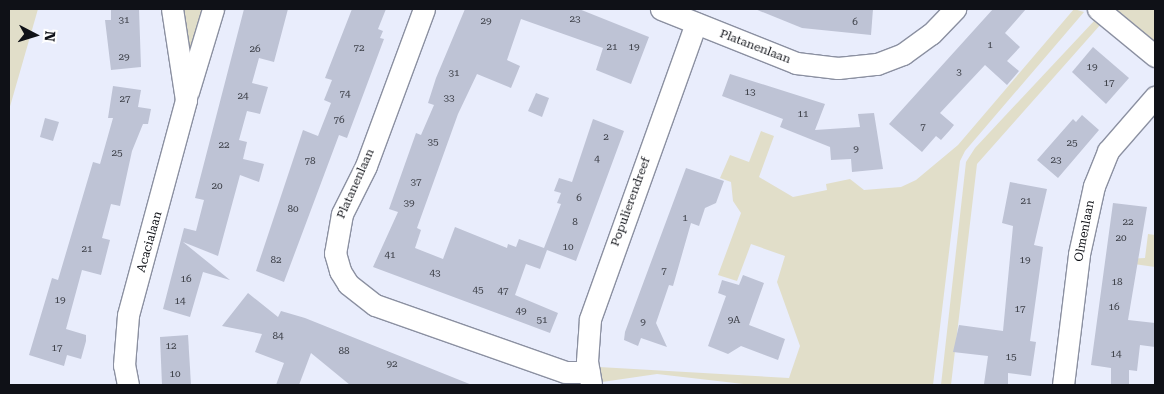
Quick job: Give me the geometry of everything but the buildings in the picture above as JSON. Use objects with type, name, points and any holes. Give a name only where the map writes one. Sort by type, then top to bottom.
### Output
[{"type":"street","name":"Acacialaan","points":[[172,9],[186,100]]},
{"type":"street","name":"Acacialaan","points":[[128,385],[124,365],[128,315],[186,100],[213,9]]},
{"type":"street","name":"Platanenlaan","points":[[424,9],[366,166],[342,214],[335,253],[340,271],[348,284],[375,305],[565,372],[590,378]]},
{"type":"street","name":"Platanenlaan","points":[[661,9],[796,63],[838,68],[877,64],[904,54],[931,34],[955,9]]},
{"type":"street","points":[[1098,9],[1155,56]]},
{"type":"street","name":"Populierendreef","points":[[590,378],[590,319],[696,23]]},
{"type":"street","name":"Olmenlaan","points":[[1063,385],[1079,254],[1094,186],[1108,151],[1155,97]]},
{"type":"shaded area","points":[[9,9],[38,9],[9,110]]},
{"type":"shaded area","points":[[178,9],[208,9],[195,50],[185,49]]},
{"type":"shaded area","points":[[1074,9],[1084,12],[965,151],[960,161],[933,385],[752,385],[657,374],[602,382],[599,367],[789,378],[800,346],[777,282],[785,256],[751,244],[737,281],[718,275],[741,213],[733,201],[731,182],[720,178],[730,155],[749,162],[761,131],[774,136],[759,177],[793,197],[827,190],[826,184],[850,179],[864,190],[901,187],[916,180],[958,145]]},
{"type":"shaded area","points":[[1112,9],[1155,9],[1155,42],[1151,41]]},
{"type":"shaded area","points":[[1094,21],[1101,24],[977,164],[951,385],[941,385],[966,162],[975,148]]},
{"type":"shaded area","points":[[1148,234],[1155,235],[1155,267],[1106,260],[1145,258]]}]
